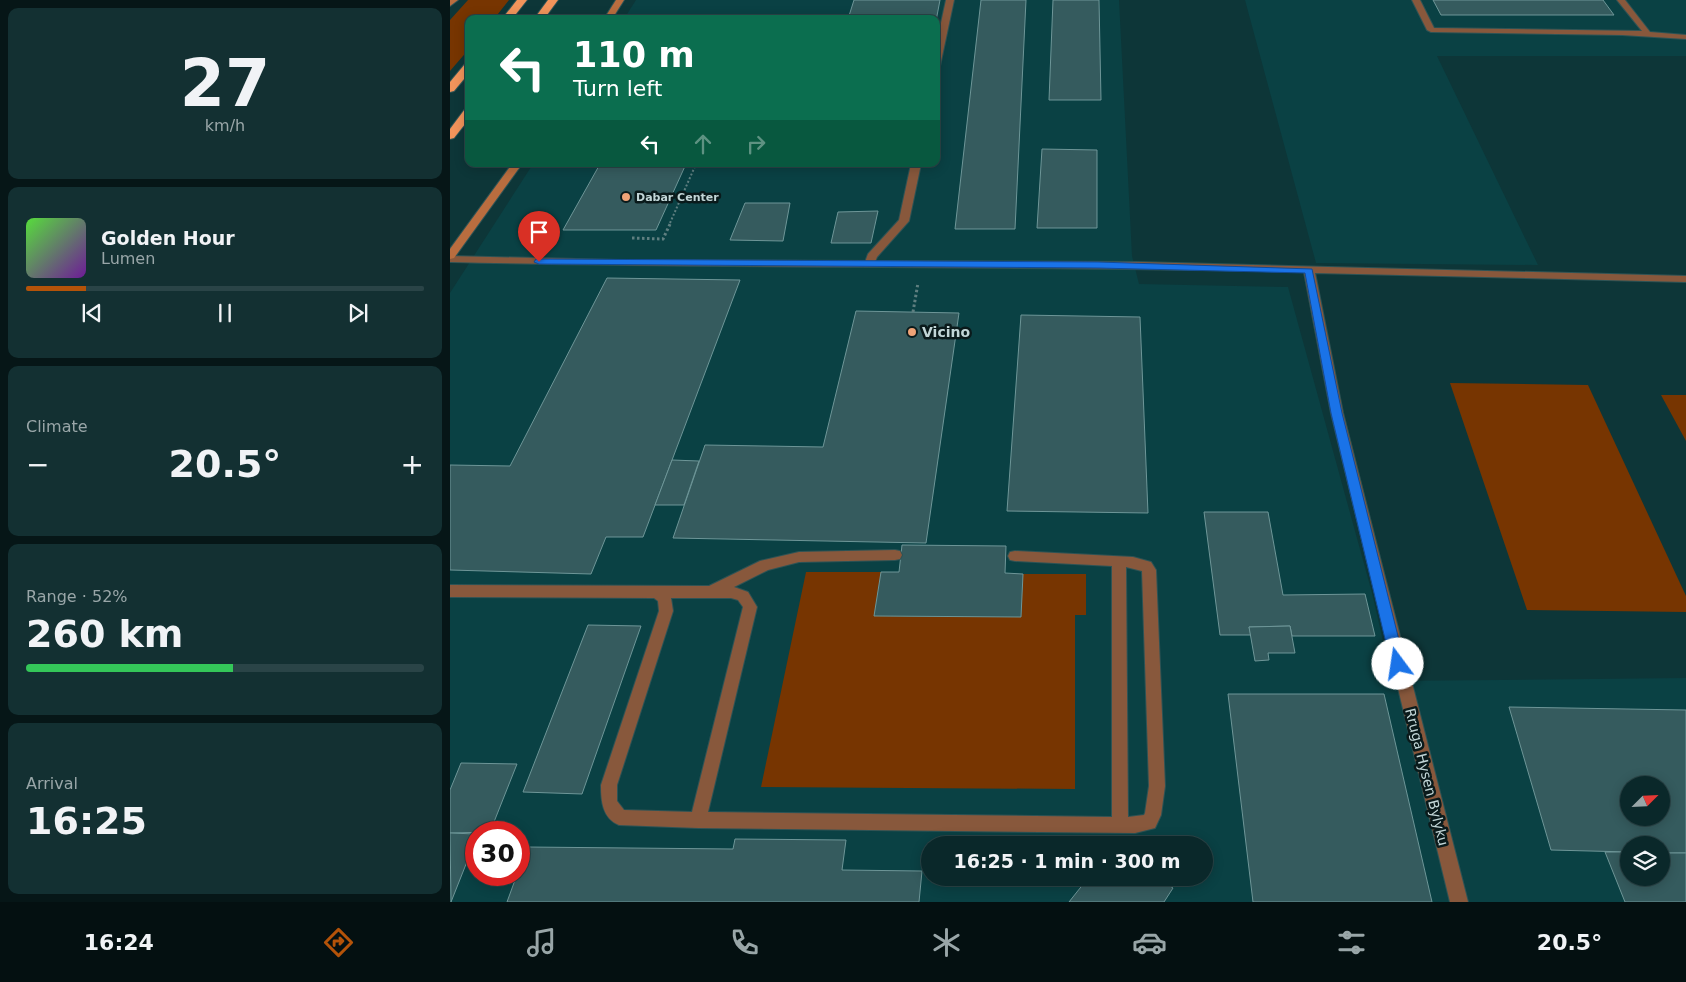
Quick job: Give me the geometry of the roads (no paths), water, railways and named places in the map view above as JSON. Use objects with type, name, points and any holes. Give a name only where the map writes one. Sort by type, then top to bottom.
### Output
[{"type":"highway","points":[[510,15],[522,0]]},
{"type":"highway","points":[[542,15],[554,0]]},
{"type":"highway","points":[[450,89],[465,71]]},
{"type":"highway","points":[[450,136],[465,116]]},
{"type":"main road","points":[[450,4],[454,0]]},
{"type":"main road","points":[[611,15],[620,0]]},
{"type":"main road","points":[[450,257],[515,167]]},
{"type":"street","points":[[940,47],[950,0]]},
{"type":"street","points":[[1416,0],[1431,30],[1479,33],[1648,33],[1686,37]]},
{"type":"street","points":[[1622,0],[1648,33]]},
{"type":"street","points":[[869,265],[872,256],[904,220],[915,167]]},
{"type":"street","points":[[450,257],[609,263],[1137,266],[1686,279]]},
{"type":"street","name":"Rruga Hysen Bylyku","points":[[1309,271],[1337,413],[1459,902]]},
{"type":"street","points":[[710,592],[765,565],[800,556],[896,555]]},
{"type":"street","points":[[655,592],[664,596],[667,602],[666,611],[609,785],[608,803],[619,817],[698,820],[1120,824],[1150,822],[1153,815],[1157,786],[1149,570],[1140,563],[1015,556]]},
{"type":"street","points":[[1119,561],[1120,824]]},
{"type":"street","points":[[450,592],[710,592],[742,594],[750,606],[698,820]]},
{"type":"place","name":"Dabar Center","points":[[626,197]]},
{"type":"place","name":"Vicino","points":[[912,332]]}]
